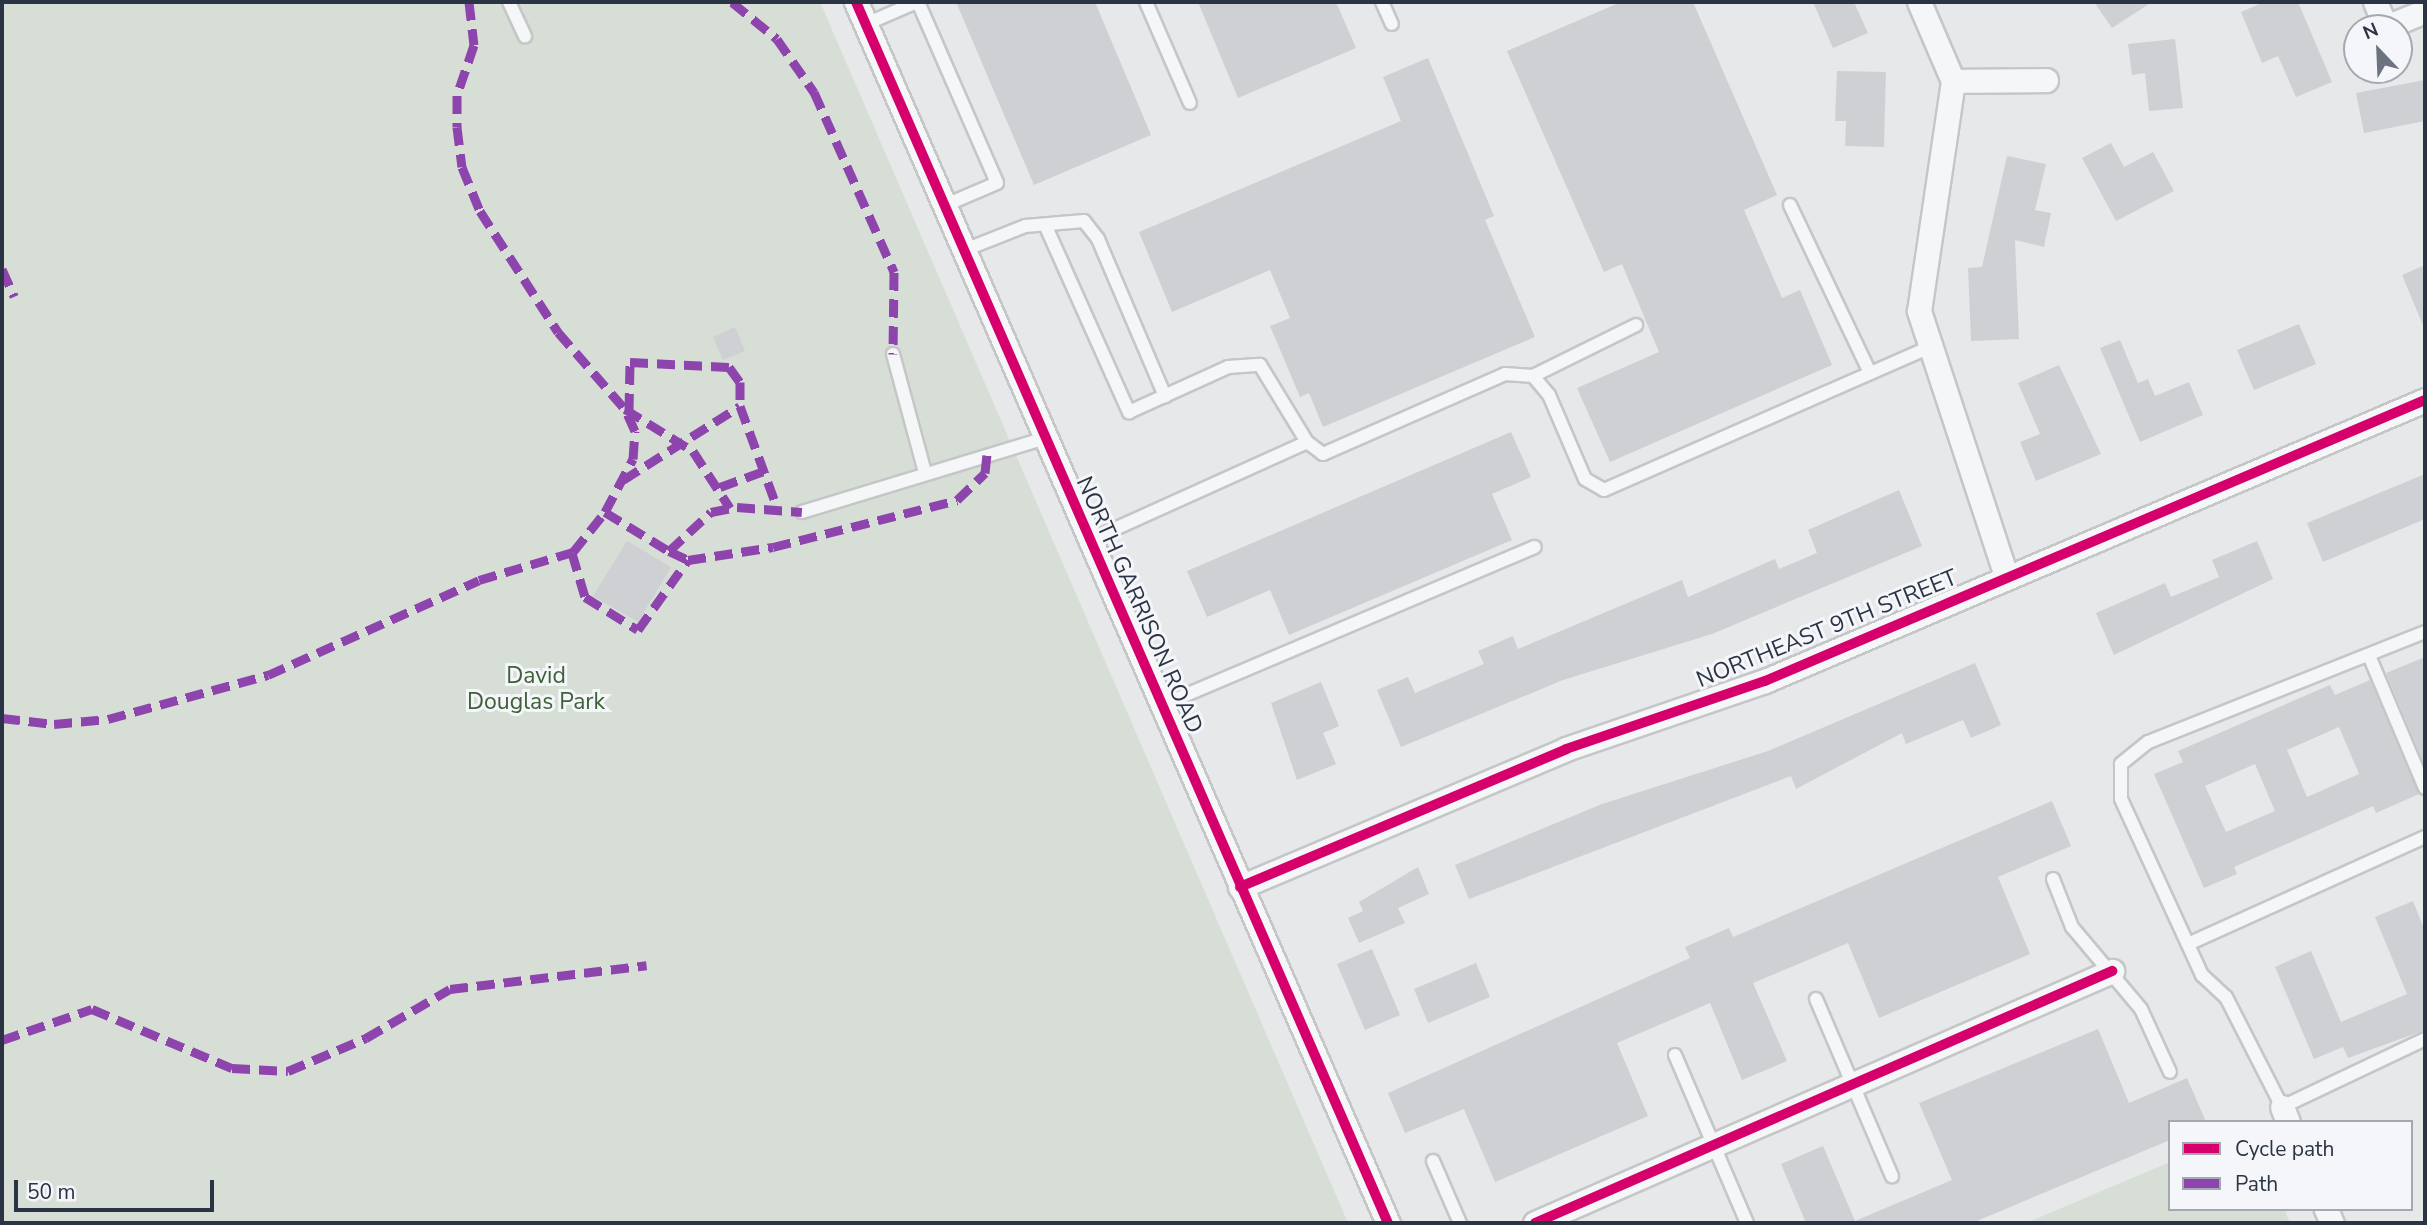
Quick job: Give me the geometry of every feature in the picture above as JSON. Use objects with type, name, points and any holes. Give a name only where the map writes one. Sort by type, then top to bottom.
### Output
[{"type":"street","name":"NORTH GARRISON ROAD","points":[[856,2],[1043,439],[1388,1223]]},
{"type":"street","points":[[1919,2],[1953,81],[1919,312],[2007,578]]},
{"type":"street","points":[[1953,81],[2046,80]]},
{"type":"street","name":"NORTHEAST 9TH STREET","points":[[1240,887],[1566,749],[1765,681],[2425,400]]},
{"type":"street","points":[[1535,1223],[2112,971]]},
{"type":"lane","points":[[509,2],[525,37]]},
{"type":"lane","points":[[866,24],[918,2],[997,183],[943,206]]},
{"type":"lane","points":[[1146,2],[1190,103]]},
{"type":"lane","points":[[1382,2],[1392,24]]},
{"type":"lane","points":[[1790,205],[1870,373]]},
{"type":"lane","points":[[962,251],[1025,226],[1047,229],[1071,220],[1090,228],[1165,396]]},
{"type":"lane","points":[[1047,229],[1129,412],[1228,367],[1260,365],[1307,442],[1323,454],[1505,374],[1533,376],[1636,325]]},
{"type":"lane","points":[[1533,376],[1549,395],[1585,479],[1604,490],[1930,347]]},
{"type":"lane","points":[[893,354],[925,473]]},
{"type":"lane","points":[[802,512],[1043,439]]},
{"type":"lane","points":[[1088,541],[1307,442]]},
{"type":"lane","points":[[1160,706],[1535,547]]},
{"type":"lane","points":[[2425,632],[2370,658],[2148,742],[2121,764],[2121,799],[2202,975],[2226,997],[2285,1114],[2425,1039]]},
{"type":"lane","points":[[2370,658],[2425,788]]},
{"type":"lane","points":[[2188,944],[2425,837]]},
{"type":"lane","points":[[2053,879],[2072,927],[2112,971],[2141,1009],[2170,1072]]},
{"type":"lane","points":[[1816,999],[1892,1176]]},
{"type":"lane","points":[[1675,1055],[1747,1223]]},
{"type":"lane","points":[[1433,1161],[1460,1223]]},
{"type":"green space","name":"David Douglas Park","points":[[2,2],[820,2],[1348,1223],[2,1223]]},
{"type":"green space","points":[[2168,1163],[2168,1211],[2285,1211],[2290,1223],[2026,1223]]},
{"type":"building","points":[[956,2],[1095,2],[1151,135],[1034,185]]},
{"type":"building","points":[[1198,2],[1336,2],[1356,48],[1238,98]]},
{"type":"building","points":[[1621,2],[1693,2],[1777,195],[1744,210],[1782,298],[1800,290],[1832,365],[1610,462],[1577,388],[1659,352],[1622,264],[1604,272],[1507,51]]},
{"type":"building","points":[[1813,2],[1854,2],[1868,33],[1833,48]]},
{"type":"building","points":[[2094,2],[2152,2],[2112,28]]},
{"type":"building","points":[[2264,2],[2298,2],[2332,82],[2296,97],[2278,56],[2262,63],[2241,12]]},
{"type":"building","points":[[2175,39],[2183,108],[2149,111],[2145,73],[2132,75],[2128,44]]},
{"type":"building","points":[[1428,58],[1494,216],[1485,220],[1535,337],[1323,427],[1309,393],[1300,397],[1270,326],[1290,318],[1270,270],[1172,312],[1139,232],[1401,121],[1383,77]]},
{"type":"building","points":[[1837,71],[1886,72],[1884,147],[1845,146],[1846,121],[1835,121]]},
{"type":"building","points":[[2425,80],[2425,121],[2364,133],[2356,93]]},
{"type":"building","points":[[2111,143],[2124,167],[2153,152],[2174,191],[2116,221],[2082,158]]},
{"type":"building","points":[[2007,156],[2046,164],[2035,210],[2051,213],[2044,247],[2015,240],[2019,339],[1971,341],[1968,268],[1982,267]]},
{"type":"building","points":[[2425,265],[2425,330],[2402,275]]},
{"type":"building","points":[[2299,324],[2316,364],[2254,390],[2237,350]]},
{"type":"building","points":[[735,327],[745,351],[723,360],[713,337]]},
{"type":"building","points":[[2120,340],[2138,383],[2148,379],[2155,396],[2189,382],[2203,415],[2140,442],[2100,348]]},
{"type":"building","points":[[2059,365],[2101,454],[2036,481],[2020,442],[2040,434],[2018,383]]},
{"type":"building","points":[[1511,432],[1531,477],[1492,494],[1512,540],[1289,635],[1270,590],[1207,617],[1187,571]]},
{"type":"building","points":[[2425,474],[2425,519],[2323,562],[2307,523]]},
{"type":"building","points":[[1899,490],[1922,546],[1712,634],[1563,680],[1401,747],[1377,690],[1408,677],[1415,693],[1484,664],[1478,651],[1513,636],[1518,649],[1682,580],[1688,597],[1775,559],[1779,569],[1817,553],[1808,530]]},
{"type":"building","points":[[627,541],[671,567],[638,622],[593,596]]},
{"type":"building","points":[[2257,541],[2273,579],[2114,655],[2096,613],[2165,583],[2171,597],[2219,577],[2212,560]]},
{"type":"building","points":[[2425,657],[2425,766],[2386,673]]},
{"type":"building","points":[[1975,663],[2001,725],[1971,738],[1963,720],[1906,744],[1902,733],[1796,789],[1791,776],[1469,899],[1455,865],[1602,804],[1768,751]]},
{"type":"building","points":[[2370,680],[2419,794],[2376,813],[2373,806],[2234,867],[2237,874],[2204,888],[2154,774],[2183,762],[2178,751],[2330,685],[2335,695]],"holes":[[[2339,727],[2359,774],[2307,797],[2287,750]],[[2255,764],[2275,811],[2226,832],[2205,786]]]},
{"type":"building","points":[[1321,682],[1339,726],[1323,733],[1336,764],[1297,780],[1271,703]]},
{"type":"building","points":[[2052,801],[2071,846],[1998,877],[2030,954],[1879,1018],[1848,943],[1753,983],[1787,1061],[1742,1080],[1710,1003],[1617,1043],[1648,1116],[1495,1182],[1464,1109],[1405,1133],[1388,1093],[1690,958],[1685,947],[1729,928],[1733,937]]},
{"type":"building","points":[[1418,867],[1429,894],[1398,908],[1405,923],[1359,943],[1348,918],[1363,911],[1359,902]]},
{"type":"building","points":[[2413,901],[2425,931],[2425,1030],[2348,1058],[2343,1047],[2314,1059],[2275,967],[2311,951],[2341,1022],[2407,994],[2375,917]]},
{"type":"building","points":[[1372,949],[1400,1015],[1365,1030],[1337,964]]},
{"type":"building","points":[[1476,963],[1490,997],[1428,1023],[1414,989]]},
{"type":"building","points":[[2098,1029],[2129,1103],[2187,1078],[2205,1120],[2168,1120],[2168,1141],[1972,1223],[1806,1223],[1781,1164],[1823,1146],[1855,1221],[1952,1180],[1919,1103]]},
{"type":"marked path","points":[[469,2],[474,45],[457,95],[457,127],[462,167],[480,211],[558,332],[625,409],[693,451],[730,508]]},
{"type":"marked path","points":[[732,2],[777,39],[814,92],[894,272],[893,354]]},
{"type":"marked path","points":[[2,269],[14,296]]},
{"type":"marked path","points":[[629,411],[630,362],[729,367],[740,382],[740,406]]},
{"type":"marked path","points":[[623,480],[740,406],[778,510]]},
{"type":"marked path","points":[[605,512],[633,459],[635,431],[625,409]]},
{"type":"marked path","points":[[669,551],[688,560],[773,547],[957,500],[985,473],[987,455]]},
{"type":"marked path","points":[[720,487],[764,471]]},
{"type":"marked path","points":[[2,718],[54,724],[108,719],[268,675],[479,580],[573,552],[605,512],[669,551],[711,512],[737,507],[802,512]]},
{"type":"marked path","points":[[572,553],[585,597],[638,630],[688,560]]},
{"type":"marked path","points":[[2,1040],[92,1009],[232,1068],[288,1071],[366,1038],[450,989],[647,965]]},
{"type":"cycle path","points":[[856,2],[1388,1223]]},
{"type":"cycle path","points":[[1240,887],[1566,749],[1765,681],[2425,400]]},
{"type":"cycle path","points":[[1535,1223],[2112,971]]}]
